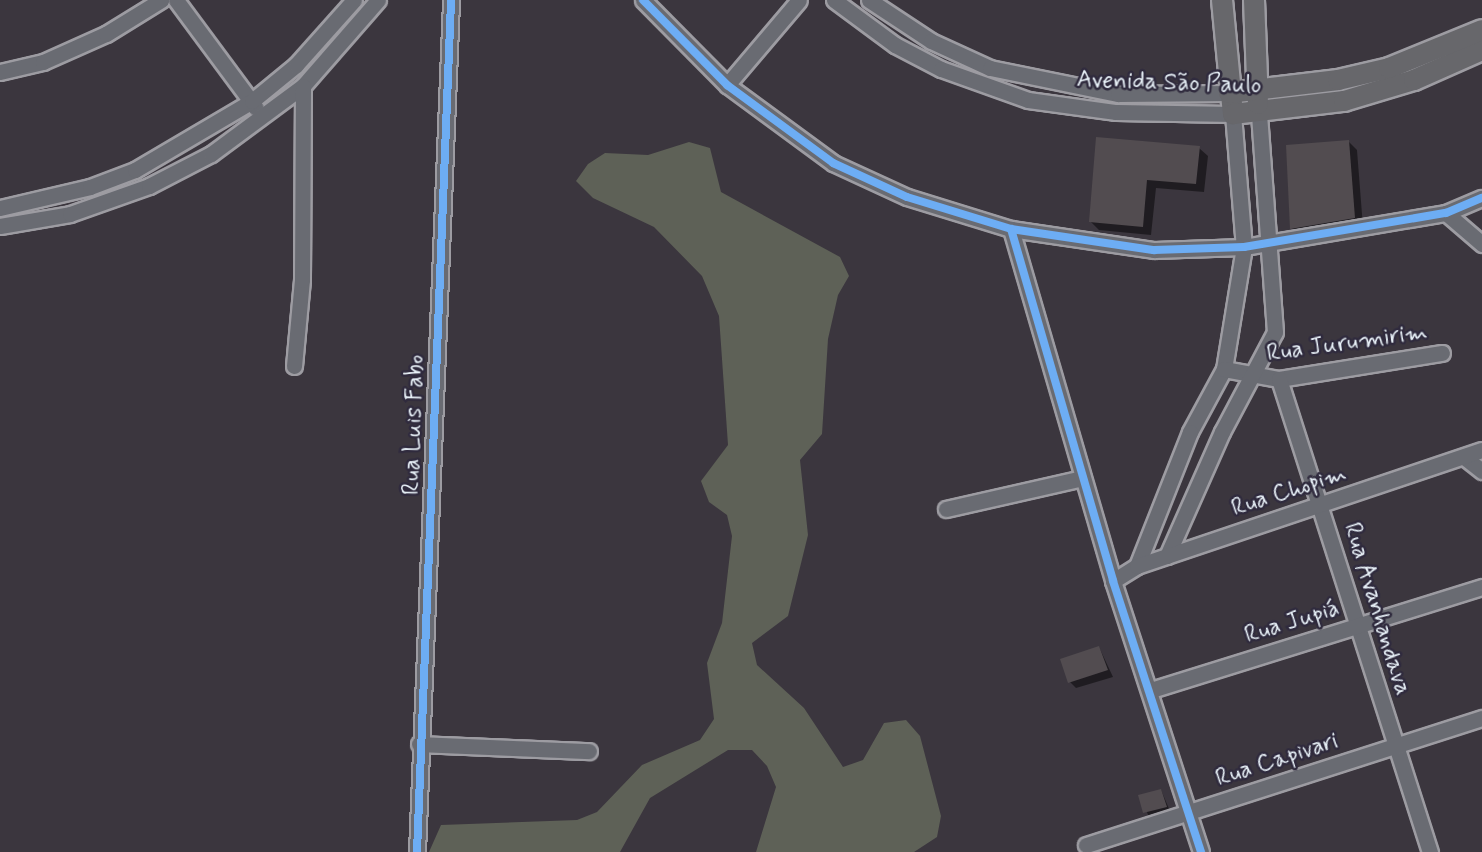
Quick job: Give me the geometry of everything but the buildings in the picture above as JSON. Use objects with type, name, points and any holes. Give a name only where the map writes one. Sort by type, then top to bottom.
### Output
[{"type":"main road","points":[[1222,0],[1229,93],[1233,114]]},
{"type":"main road","points":[[1254,0],[1256,92],[1259,113]]},
{"type":"main road","name":"Avenida São Paulo","points":[[1233,114],[1259,113],[1344,100],[1433,62],[1482,30]]},
{"type":"main road","name":"Avenida São Paulo","points":[[1229,93],[1256,92],[1338,81],[1482,50]]},
{"type":"main road","points":[[1338,81],[1344,100]]},
{"type":"street","points":[[0,72],[43,62],[95,39],[161,0]]},
{"type":"street","points":[[176,0],[263,117]]},
{"type":"street","points":[[0,208],[38,201],[135,170],[252,101],[296,65],[354,0]]},
{"type":"street","points":[[0,226],[39,221],[149,186],[263,117],[303,86],[378,0]]},
{"type":"street","name":"Rua Luis Fabo","points":[[417,852],[419,744],[451,0]]},
{"type":"street","points":[[643,0],[727,85],[833,163],[907,197],[1011,229],[1154,250],[1244,247],[1446,213],[1482,198]]},
{"type":"street","points":[[727,85],[800,0]]},
{"type":"street","name":"Avenida São Paulo","points":[[834,0],[895,45],[975,83],[1028,100],[1116,112],[1233,114]]},
{"type":"street","name":"Avenida São Paulo","points":[[869,0],[931,41],[990,68],[1118,94],[1229,93]]},
{"type":"street","points":[[294,366],[302,280],[303,86]]},
{"type":"street","points":[[1116,112],[1118,94]]},
{"type":"street","points":[[1167,556],[1250,377],[1275,332],[1259,113]]},
{"type":"street","points":[[1137,566],[1185,442],[1224,369],[1244,247],[1233,114]]},
{"type":"street","points":[[38,201],[39,221]]},
{"type":"street","points":[[1446,213],[1482,244]]},
{"type":"street","points":[[1011,229],[1113,581],[1151,690],[1201,852]]},
{"type":"street","name":"Rua Jurumirim","points":[[1224,369],[1250,377],[1279,379],[1442,353]]},
{"type":"street","name":"Rua Avanhandava","points":[[1279,379],[1321,504],[1430,852]]},
{"type":"street","name":"Rua Chopim","points":[[1113,581],[1137,566],[1482,450]]},
{"type":"street","points":[[1464,457],[1482,471]]},
{"type":"street","points":[[946,509],[1083,478]]},
{"type":"street","name":"Rua Jupiá","points":[[1151,690],[1482,587]]},
{"type":"street","name":"Rua Capivari","points":[[1086,845],[1482,718]]},
{"type":"street","points":[[419,744],[589,751]]},
{"type":"shaded area","points":[[689,142],[710,148],[721,192],[840,257],[849,276],[838,295],[828,339],[822,434],[800,460],[808,535],[788,616],[752,643],[757,665],[804,708],[843,767],[863,760],[884,723],[906,720],[920,736],[941,816],[937,837],[914,852],[756,852],[776,787],[767,766],[752,750],[728,750],[650,798],[620,852],[429,852],[441,825],[577,820],[597,812],[642,765],[700,740],[714,719],[707,663],[722,623],[732,536],[727,515],[709,502],[701,481],[728,445],[719,316],[702,276],[654,227],[593,198],[576,181],[588,164],[605,153],[648,155]]},
{"type":"cycle path","points":[[417,852],[451,0]]},
{"type":"cycle path","points":[[643,0],[727,85],[833,163],[907,197],[1011,229],[1154,250],[1244,247],[1446,213],[1482,198]]},
{"type":"cycle path","points":[[1011,229],[1113,581],[1201,852]]}]
